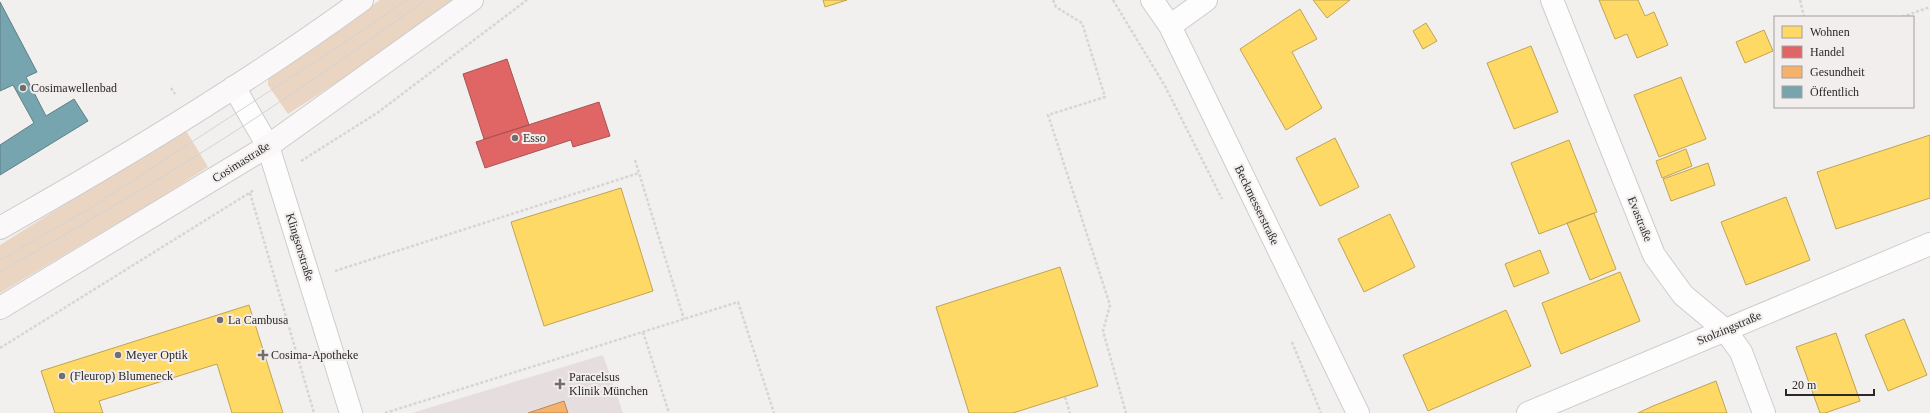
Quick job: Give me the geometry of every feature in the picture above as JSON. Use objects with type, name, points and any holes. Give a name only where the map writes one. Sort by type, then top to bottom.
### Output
[{"type":"main road","points":[[0,228],[79,184],[234,87],[362,0]]},
{"type":"main road","name":"Cosimastraße","points":[[0,308],[268,146],[472,0]]},
{"type":"street","name":"Beckmesserstraße","points":[[1152,0],[1170,26],[1358,413]]},
{"type":"street","points":[[1170,26],[1206,0]]},
{"type":"street","name":"Evastraße","points":[[1552,0],[1654,255],[1683,295],[1725,330],[1741,352],[1764,413]]},
{"type":"street","name":"Klingsorstraße","points":[[234,87],[268,146],[351,413]]},
{"type":"street","name":"Stolzingstraße","points":[[1528,413],[1930,244]]},
{"type":"path","points":[[1052,0],[1056,7],[1082,23],[1105,97],[1048,115],[1110,305],[1103,331],[1126,413]]},
{"type":"path","points":[[1113,0],[1166,86],[1223,200]]},
{"type":"path","points":[[1800,0],[1804,16]]},
{"type":"path","points":[[1905,16],[1930,7]]},
{"type":"path","points":[[635,160],[684,319]]},
{"type":"path","points":[[334,271],[639,173]]},
{"type":"path","points":[[250,193],[314,413]]},
{"type":"path","points":[[385,413],[738,302],[774,413]]},
{"type":"path","points":[[643,332],[669,413]]},
{"type":"path","points":[[1289,336],[1322,413]]},
{"type":"path","points":[[1065,397],[1070,413]]},
{"type":"shaded area","points":[[380,0],[456,0],[386,51],[288,114],[268,85],[268,75]]},
{"type":"shaded area","points":[[185,129],[208,167],[153,202],[0,293],[0,245]]},
{"type":"shaded area","name":"Paracelsus Klinik München","points":[[603,355],[623,413],[412,413]]},
{"type":"building: Wohnen","points":[[823,0],[847,0],[825,7]]},
{"type":"building: Wohnen","points":[[1313,0],[1350,0],[1327,18]]},
{"type":"building: Wohnen","points":[[1599,0],[1638,0],[1645,16],[1654,12],[1668,45],[1637,58],[1627,34],[1615,39]]},
{"type":"building: Wohnen","points":[[1300,9],[1317,39],[1292,52],[1322,108],[1286,130],[1240,49]]},
{"type":"building: Wohnen","points":[[1426,23],[1437,41],[1423,49],[1413,31]]},
{"type":"building: Wohnen","points":[[1764,30],[1773,51],[1745,63],[1736,42]]},
{"type":"building: Wohnen","points":[[1531,46],[1558,112],[1514,129],[1487,63]]},
{"type":"building: Wohnen","points":[[1681,77],[1706,139],[1659,157],[1634,95]]},
{"type":"building: Wohnen","points":[[1930,135],[1930,198],[1836,229],[1817,172]]},
{"type":"building: Wohnen","points":[[1335,138],[1359,187],[1320,206],[1296,158]]},
{"type":"building: Wohnen","points":[[1569,140],[1597,212],[1539,234],[1511,163]]},
{"type":"building: Wohnen","points":[[1686,149],[1692,166],[1662,178],[1656,161]]},
{"type":"building: Wohnen","points":[[1708,163],[1715,185],[1671,201],[1663,179]]},
{"type":"building: Wohnen","points":[[621,188],[653,291],[544,326],[511,222]]},
{"type":"building: Wohnen","points":[[1786,197],[1810,260],[1746,285],[1721,222]]},
{"type":"building: Wohnen","points":[[1594,213],[1616,269],[1590,280],[1567,223]]},
{"type":"building: Wohnen","points":[[1390,214],[1415,267],[1364,292],[1338,239]]},
{"type":"building: Wohnen","points":[[1540,250],[1549,273],[1514,287],[1505,264]]},
{"type":"building: Wohnen","points":[[1060,267],[1098,386],[1013,413],[969,413],[936,307]]},
{"type":"building: Wohnen","points":[[1620,272],[1640,321],[1561,354],[1542,303]]},
{"type":"building: Wohnen","points":[[249,305],[283,413],[232,413],[217,364],[99,401],[103,413],[55,413],[41,371]]},
{"type":"building: Wohnen","points":[[1506,310],[1531,366],[1428,411],[1403,355]]},
{"type":"building: Wohnen","points":[[1904,319],[1927,375],[1888,391],[1865,335]]},
{"type":"building: Wohnen","points":[[1836,333],[1860,401],[1825,413],[1820,413],[1796,347]]},
{"type":"building: Wohnen","points":[[1716,381],[1727,413],[1638,413],[1653,406]]},
{"type":"building: Handel","points":[[507,59],[529,125],[484,139],[463,74]]},
{"type":"building: Handel","points":[[599,102],[610,136],[573,147],[571,140],[485,168],[476,142]]},
{"type":"building: Gesundheit","points":[[564,401],[568,413],[528,413]]},
{"type":"building: Öffentlich","name":"Cosimawellenbad","points":[[0,2],[37,72],[26,77],[46,116],[74,99],[88,121],[0,175],[0,145],[34,123],[13,85],[0,91]]},
{"type":"tram line","points":[[0,260],[92,207],[368,27],[406,0]]},
{"type":"tram line","points":[[0,272],[192,159],[276,105],[362,46],[425,0]]},
{"type":"place","name":"Cosimawellenbad","points":[[23,88]]},
{"type":"place","name":"Esso","points":[[515,138]]},
{"type":"place","name":"La Cambusa","points":[[220,320]]},
{"type":"place","name":"Meyer Optik","points":[[118,355]]},
{"type":"place","name":"Cosima-Apotheke","points":[[263,355]]},
{"type":"place","name":"(Fleurop) Blumeneck","points":[[62,376]]},
{"type":"place","name":"Paracelsus Klinik München","points":[[560,384]]}]
